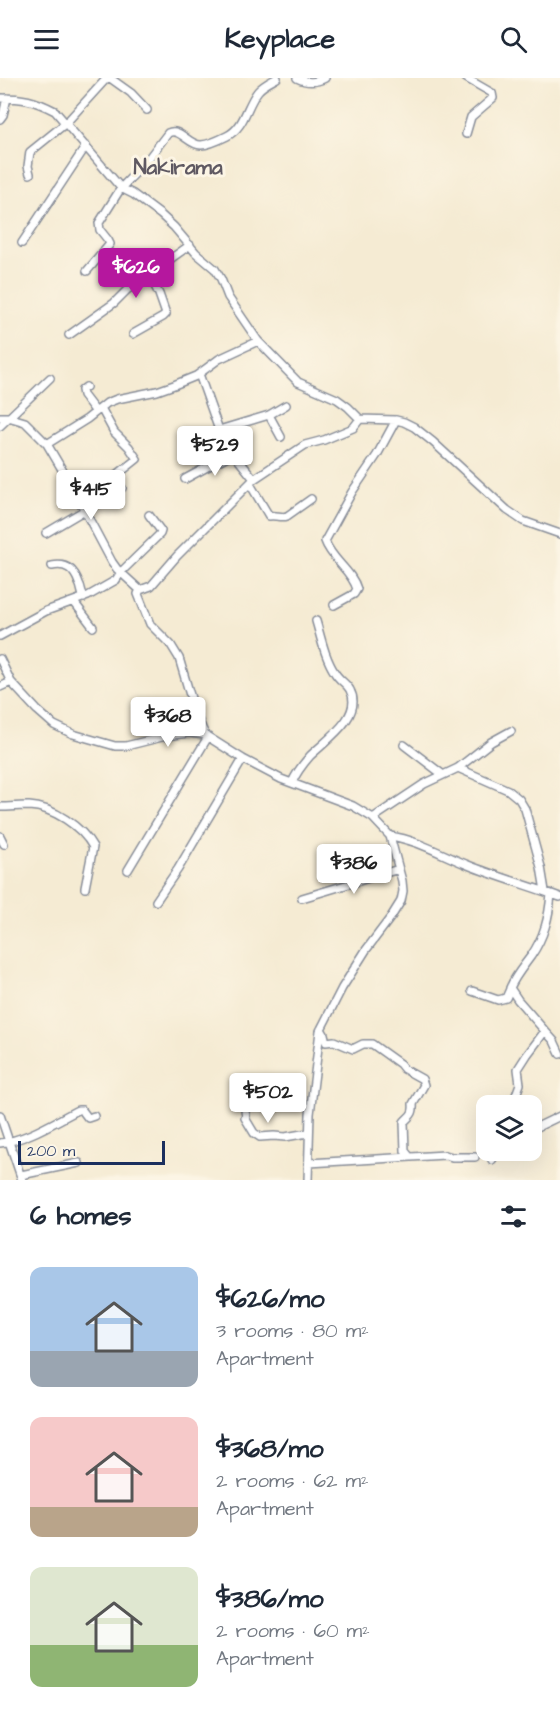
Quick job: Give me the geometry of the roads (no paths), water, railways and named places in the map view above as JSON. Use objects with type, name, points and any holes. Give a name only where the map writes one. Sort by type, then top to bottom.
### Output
[{"type":"street","points":[[30,174],[28,166],[30,152],[66,123],[109,78],[131,93],[147,110]]},
{"type":"street","points":[[87,271],[110,244],[99,226],[121,188],[145,164],[170,131],[177,132],[198,145],[207,144],[229,135],[241,124],[258,91],[277,78]]},
{"type":"street","points":[[297,78],[306,82],[325,78]]},
{"type":"street","points":[[466,78],[492,93],[493,98],[471,117],[466,134]]},
{"type":"street","points":[[0,119],[3,115],[4,98],[24,98],[55,111],[121,188],[161,215],[196,253],[215,269],[228,297],[258,341],[298,382],[337,399],[360,420],[396,420],[422,432],[507,510],[523,521],[560,534]]},
{"type":"street","points":[[21,243],[86,147]]},
{"type":"street","points":[[69,335],[190,245]]},
{"type":"street","points":[[133,334],[165,314],[159,294],[149,274]]},
{"type":"street","points":[[47,444],[107,403],[157,391],[199,374],[219,359],[258,341]]},
{"type":"street","points":[[199,374],[219,430],[252,481],[269,516],[287,516],[311,499]]},
{"type":"street","points":[[0,426],[4,417],[50,378]]},
{"type":"street","points":[[86,387],[82,390],[83,395],[99,410],[137,459],[113,478]]},
{"type":"street","points":[[219,430],[269,415],[286,405]]},
{"type":"street","points":[[269,415],[281,437]]},
{"type":"street","points":[[4,417],[22,420],[47,444],[112,562],[140,590]]},
{"type":"street","points":[[140,590],[151,586],[177,556],[252,481],[304,445],[349,430],[360,420]]},
{"type":"street","points":[[334,605],[354,594],[357,589],[355,582],[325,541],[396,420]]},
{"type":"street","points":[[185,479],[233,453]]},
{"type":"street","points":[[46,532],[122,488]]},
{"type":"street","points":[[0,636],[46,610],[84,598],[116,580],[121,572],[160,534],[161,531],[149,515]]},
{"type":"street","points":[[52,566],[61,564],[68,566],[80,584],[84,598]]},
{"type":"street","points":[[140,590],[138,594],[150,624],[171,645],[179,658],[206,736]]},
{"type":"street","points":[[74,602],[93,627]]},
{"type":"street","points":[[292,783],[305,762],[334,736],[352,711],[352,697],[349,688],[334,673],[323,648],[316,621]]},
{"type":"street","points":[[1,662],[11,682],[37,710],[54,725],[73,735],[109,745],[126,746],[166,736],[195,733],[206,736],[267,772],[352,806],[373,818],[390,836],[416,842],[468,865],[560,897]]},
{"type":"street","points":[[0,687],[11,682]]},
{"type":"street","points":[[195,733],[200,723]]},
{"type":"street","points":[[373,818],[409,793],[442,774],[458,768],[491,742],[511,731]]},
{"type":"street","points":[[128,870],[206,736]]},
{"type":"street","points":[[404,745],[442,774]]},
{"type":"street","points":[[156,901],[188,853],[243,759]]},
{"type":"street","points":[[458,768],[508,790],[519,799],[525,809],[548,892],[549,917],[543,936],[516,975],[506,998],[498,1000],[472,991]]},
{"type":"street","points":[[0,807],[32,806],[66,819],[81,832],[93,848],[85,888]]},
{"type":"street","points":[[0,836],[4,844]]},
{"type":"street","points":[[308,1180],[308,1133],[322,1041],[321,1029],[333,1003],[366,950],[401,901],[403,891],[390,836]]},
{"type":"street","points":[[302,898],[399,869]]},
{"type":"street","points":[[510,989],[554,1041],[560,1052]]},
{"type":"street","points":[[516,1095],[520,1084],[518,1069],[545,1031]]},
{"type":"street","points":[[322,1041],[334,1041],[353,1048],[363,1044],[372,1044],[404,1069],[422,1079],[424,1085],[413,1104],[414,1111],[404,1122],[405,1151],[409,1156]]},
{"type":"street","points":[[255,1084],[250,1088],[244,1111],[245,1118],[254,1133],[264,1137],[290,1137],[308,1133]]},
{"type":"street","points":[[0,1143],[9,1142],[45,1127],[78,1110],[82,1110],[88,1118],[94,1116]]},
{"type":"street","points":[[0,1115],[22,1177],[79,1163]]},
{"type":"street","points":[[542,1125],[560,1116]]},
{"type":"street","points":[[309,1163],[409,1156],[475,1157]]},
{"type":"district","name":"Nakirama","points":[[178,167]]}]
